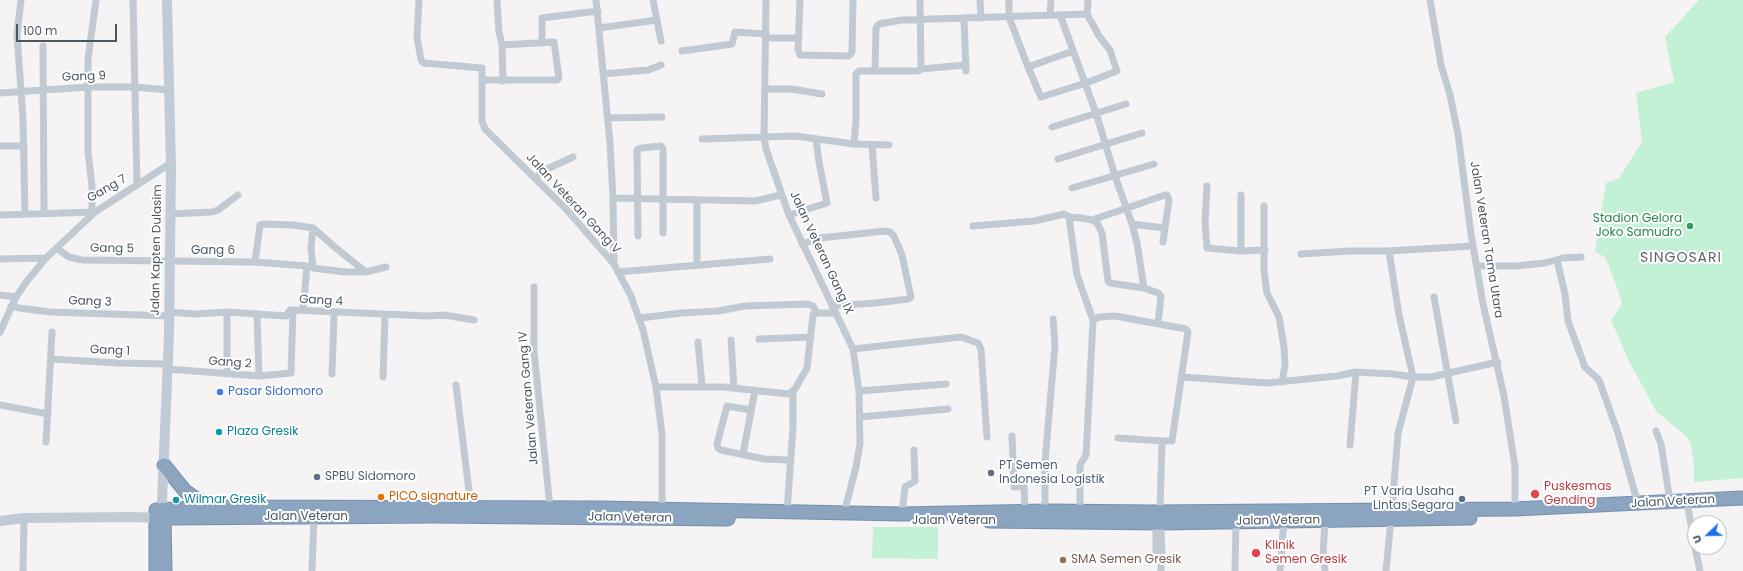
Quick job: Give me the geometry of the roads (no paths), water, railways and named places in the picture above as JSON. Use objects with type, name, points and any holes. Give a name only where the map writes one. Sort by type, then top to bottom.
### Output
[{"type":"highway","points":[[164,465],[171,476],[185,491],[213,507]]},
{"type":"highway","name":"Jalan Veteran","points":[[643,514],[662,509],[902,514],[1045,511],[1236,521],[1325,520],[1392,515],[1743,498]]},
{"type":"highway","name":"Jalan Veteran","points":[[160,511],[314,517],[607,513],[826,519],[1158,518],[1392,515],[1582,515],[1743,505]]},
{"type":"highway","name":"Jalan Veteran","points":[[160,511],[213,507],[550,507],[607,513]]},
{"type":"highway","points":[[156,571],[160,511]]},
{"type":"highway","points":[[160,511],[166,571]]},
{"type":"main road","name":"Jalan Kapten Dulasim","points":[[160,511],[164,465],[171,214],[167,0]]},
{"type":"main road","points":[[0,521],[24,518],[134,517],[160,511]]},
{"type":"street","points":[[21,0],[17,34],[22,92],[25,214]]},
{"type":"street","points":[[0,332],[16,297],[46,258],[93,212],[88,152],[88,59],[96,0]]},
{"type":"street","points":[[133,0],[137,185]]},
{"type":"street","name":"Jalan Veteran Gang V","points":[[419,0],[417,37],[421,60],[424,63],[481,66],[483,69],[482,122],[485,129],[566,209],[614,264],[632,296],[640,318],[656,387],[662,434],[662,509]]},
{"type":"street","points":[[497,0],[499,32],[502,45],[503,80]]},
{"type":"street","points":[[596,0],[608,118],[613,198],[614,264]]},
{"type":"street","points":[[653,0],[661,41]]},
{"type":"street","name":"Jalan Veteran Gang IX","points":[[766,0],[764,137],[766,149],[789,215],[853,349],[860,417],[859,455],[844,513]]},
{"type":"street","points":[[800,0],[798,49],[800,55],[848,56],[852,52],[853,0]]},
{"type":"street","points":[[920,0],[921,69]]},
{"type":"street","points":[[980,0],[981,18]]},
{"type":"street","points":[[1009,0],[1009,17],[1041,97],[1086,83],[1117,70],[1110,50],[1099,36],[1086,14],[1088,0]]},
{"type":"street","points":[[1050,16],[1051,0]]},
{"type":"street","name":"Jalan Veteran Tama Utara","points":[[1430,0],[1441,65],[1450,95],[1458,134],[1473,246],[1486,316],[1498,362],[1515,466],[1515,509]]},
{"type":"street","points":[[542,43],[542,18],[598,11]]},
{"type":"street","points":[[875,71],[876,26],[889,22],[1086,14]]},
{"type":"street","points":[[1060,15],[1086,83],[1115,176],[1132,224],[1137,243],[1144,288]]},
{"type":"street","points":[[854,144],[856,74],[859,71],[918,71],[921,69],[966,68],[964,18]]},
{"type":"street","points":[[599,28],[657,20]]},
{"type":"street","points":[[682,51],[732,44],[735,32],[799,38]]},
{"type":"street","points":[[483,80],[557,80],[559,78],[554,42],[502,45]]},
{"type":"street","points":[[43,46],[42,91],[44,213]]},
{"type":"street","points":[[1028,67],[1073,51]]},
{"type":"street","points":[[603,74],[648,70],[661,65]]},
{"type":"street","name":"Gang 9","points":[[0,93],[88,87],[134,87],[169,90]]},
{"type":"street","points":[[765,89],[792,89],[822,94]]},
{"type":"street","points":[[1052,127],[1126,104]]},
{"type":"street","points":[[608,118],[662,117]]},
{"type":"street","points":[[1058,159],[1142,133]]},
{"type":"street","points":[[702,139],[795,136],[854,144],[889,145]]},
{"type":"street","points":[[789,215],[827,203],[816,139]]},
{"type":"street","points":[[872,145],[876,198]]},
{"type":"street","points":[[0,146],[24,146]]},
{"type":"street","points":[[638,236],[637,150],[641,148],[661,146],[663,149],[663,233]]},
{"type":"street","points":[[535,178],[545,170],[573,157]]},
{"type":"street","name":"Gang 7","points":[[0,214],[93,212],[171,163]]},
{"type":"street","points":[[1072,188],[1154,164]]},
{"type":"street","points":[[1207,186],[1207,248],[1241,251],[1264,250]]},
{"type":"street","points":[[171,214],[218,210],[238,195]]},
{"type":"street","points":[[613,198],[755,201],[781,195]]},
{"type":"street","points":[[1092,220],[1103,215],[1127,209],[1154,198],[1167,195],[1169,200],[1163,242]]},
{"type":"street","points":[[1240,195],[1241,251]]},
{"type":"street","points":[[697,200],[698,265]]},
{"type":"street","points":[[1264,206],[1264,271],[1267,293],[1278,317],[1284,347],[1285,365],[1282,382]]},
{"type":"street","points":[[973,226],[1034,221],[1064,214],[1069,217],[1092,220],[1097,223],[1102,233],[1108,281],[1144,288],[1160,294],[1158,323]]},
{"type":"street","points":[[1069,217],[1077,275],[1093,320],[1086,455],[1080,464],[1080,512]]},
{"type":"street","points":[[1132,224],[1164,228]]},
{"type":"street","points":[[256,262],[258,238],[261,225],[293,225],[313,228],[366,272]]},
{"type":"street","points":[[303,310],[310,267],[313,228]]},
{"type":"street","points":[[802,244],[820,238],[886,231],[890,232],[894,236],[902,255],[911,298],[908,300],[832,306]]},
{"type":"street","points":[[1301,254],[1473,246]]},
{"type":"street","name":"Gang 5","points":[[56,248],[69,257],[82,260],[170,261]]},
{"type":"street","points":[[1386,571],[1398,433],[1413,377],[1399,315],[1389,251]]},
{"type":"street","points":[[1477,266],[1516,266],[1550,263],[1564,258],[1581,256]]},
{"type":"street","points":[[0,259],[46,258]]},
{"type":"street","points":[[618,272],[770,259]]},
{"type":"street","points":[[1557,260],[1565,294],[1568,321],[1585,367],[1599,380],[1618,433],[1638,504]]},
{"type":"street","name":"Gang 6","points":[[170,261],[256,262],[345,272],[366,272],[386,267]]},
{"type":"street","name":"Jalan Veteran Gang IV","points":[[534,287],[534,351],[550,507]]},
{"type":"street","points":[[0,295],[16,297]]},
{"type":"street","points":[[1434,296],[1456,421]]},
{"type":"street","points":[[640,318],[681,313],[718,311],[745,306],[808,304],[813,306],[817,313]]},
{"type":"street","name":"Gang 3","points":[[11,306],[50,312],[169,314]]},
{"type":"street","name":"Gang 4","points":[[169,314],[227,312],[286,316],[290,310],[303,310],[385,315],[444,315],[474,320]]},
{"type":"street","name":"Gang 2","points":[[167,367],[259,376],[291,374],[293,310]]},
{"type":"street","points":[[227,312],[227,374]]},
{"type":"street","points":[[332,374],[334,312]]},
{"type":"street","points":[[787,512],[793,427],[793,392],[806,368],[813,315],[817,313],[836,313]]},
{"type":"street","points":[[257,314],[259,376]]},
{"type":"street","points":[[383,377],[385,315]]},
{"type":"street","points":[[1093,320],[1099,317],[1115,316],[1186,329],[1188,332],[1172,441],[1118,438]]},
{"type":"street","points":[[1045,511],[1045,462],[1055,352],[1053,319]]},
{"type":"street","points":[[46,442],[52,359],[52,332]]},
{"type":"street","points":[[759,339],[810,337]]},
{"type":"street","points":[[853,349],[961,337],[978,342],[981,349],[987,437]]},
{"type":"street","points":[[731,340],[734,388]]},
{"type":"street","points":[[698,342],[702,386]]},
{"type":"street","name":"Gang 1","points":[[52,359],[167,367]]},
{"type":"street","points":[[1182,377],[1267,383],[1337,376],[1356,372],[1431,377],[1498,362]]},
{"type":"street","points":[[1350,444],[1356,372]]},
{"type":"street","points":[[858,391],[946,384]]},
{"type":"street","points":[[456,385],[471,507]]},
{"type":"street","points":[[656,387],[702,386],[785,394],[793,392]]},
{"type":"street","points":[[743,454],[755,390]]},
{"type":"street","points":[[0,405],[48,414]]},
{"type":"street","points":[[751,410],[727,406],[717,444],[718,448],[721,450],[764,458],[790,460]]},
{"type":"street","points":[[860,417],[948,409]]},
{"type":"street","points":[[1656,431],[1663,456],[1670,501]]},
{"type":"street","points":[[1012,436],[1014,487],[1024,486],[1025,512]]},
{"type":"street","points":[[1161,571],[1160,562],[1162,552],[1158,518],[1162,441]]},
{"type":"street","points":[[902,514],[905,487],[915,481],[914,450]]},
{"type":"street","points":[[1688,508],[1689,515]]},
{"type":"street","points":[[312,571],[314,517]]},
{"type":"street","points":[[23,571],[24,518]]},
{"type":"street","points":[[1280,571],[1284,520]]},
{"type":"street","points":[[1325,520],[1323,555],[1325,571]]},
{"type":"street","points":[[1235,571],[1236,521]]},
{"type":"street","points":[[1697,555],[1700,571]]},
{"type":"place","name":"Stadion Gelora Joko Samudro","points":[[1690,226]]},
{"type":"place","name":"Pasar Sidomoro","points":[[220,392]]},
{"type":"place","name":"Plaza Gresik","points":[[219,432]]},
{"type":"place","name":"PT Semen Indonesia Logistik","points":[[991,473]]},
{"type":"place","name":"SPBU Sidomoro","points":[[317,477]]},
{"type":"place","name":"Puskesmas Gending","points":[[1535,494]]},
{"type":"place","name":"PICO signature","points":[[381,497]]},
{"type":"place","name":"PT Varia Usaha Lintas Segara","points":[[1462,499]]},
{"type":"place","name":"Wilmar Gresik","points":[[176,500]]},
{"type":"place","name":"Klinik Semen Gresik","points":[[1256,553]]},
{"type":"place","name":"SMA Semen Gresik","points":[[1063,560]]},
{"type":"district","name":"SINGOSARI","points":[[1681,258]]}]
